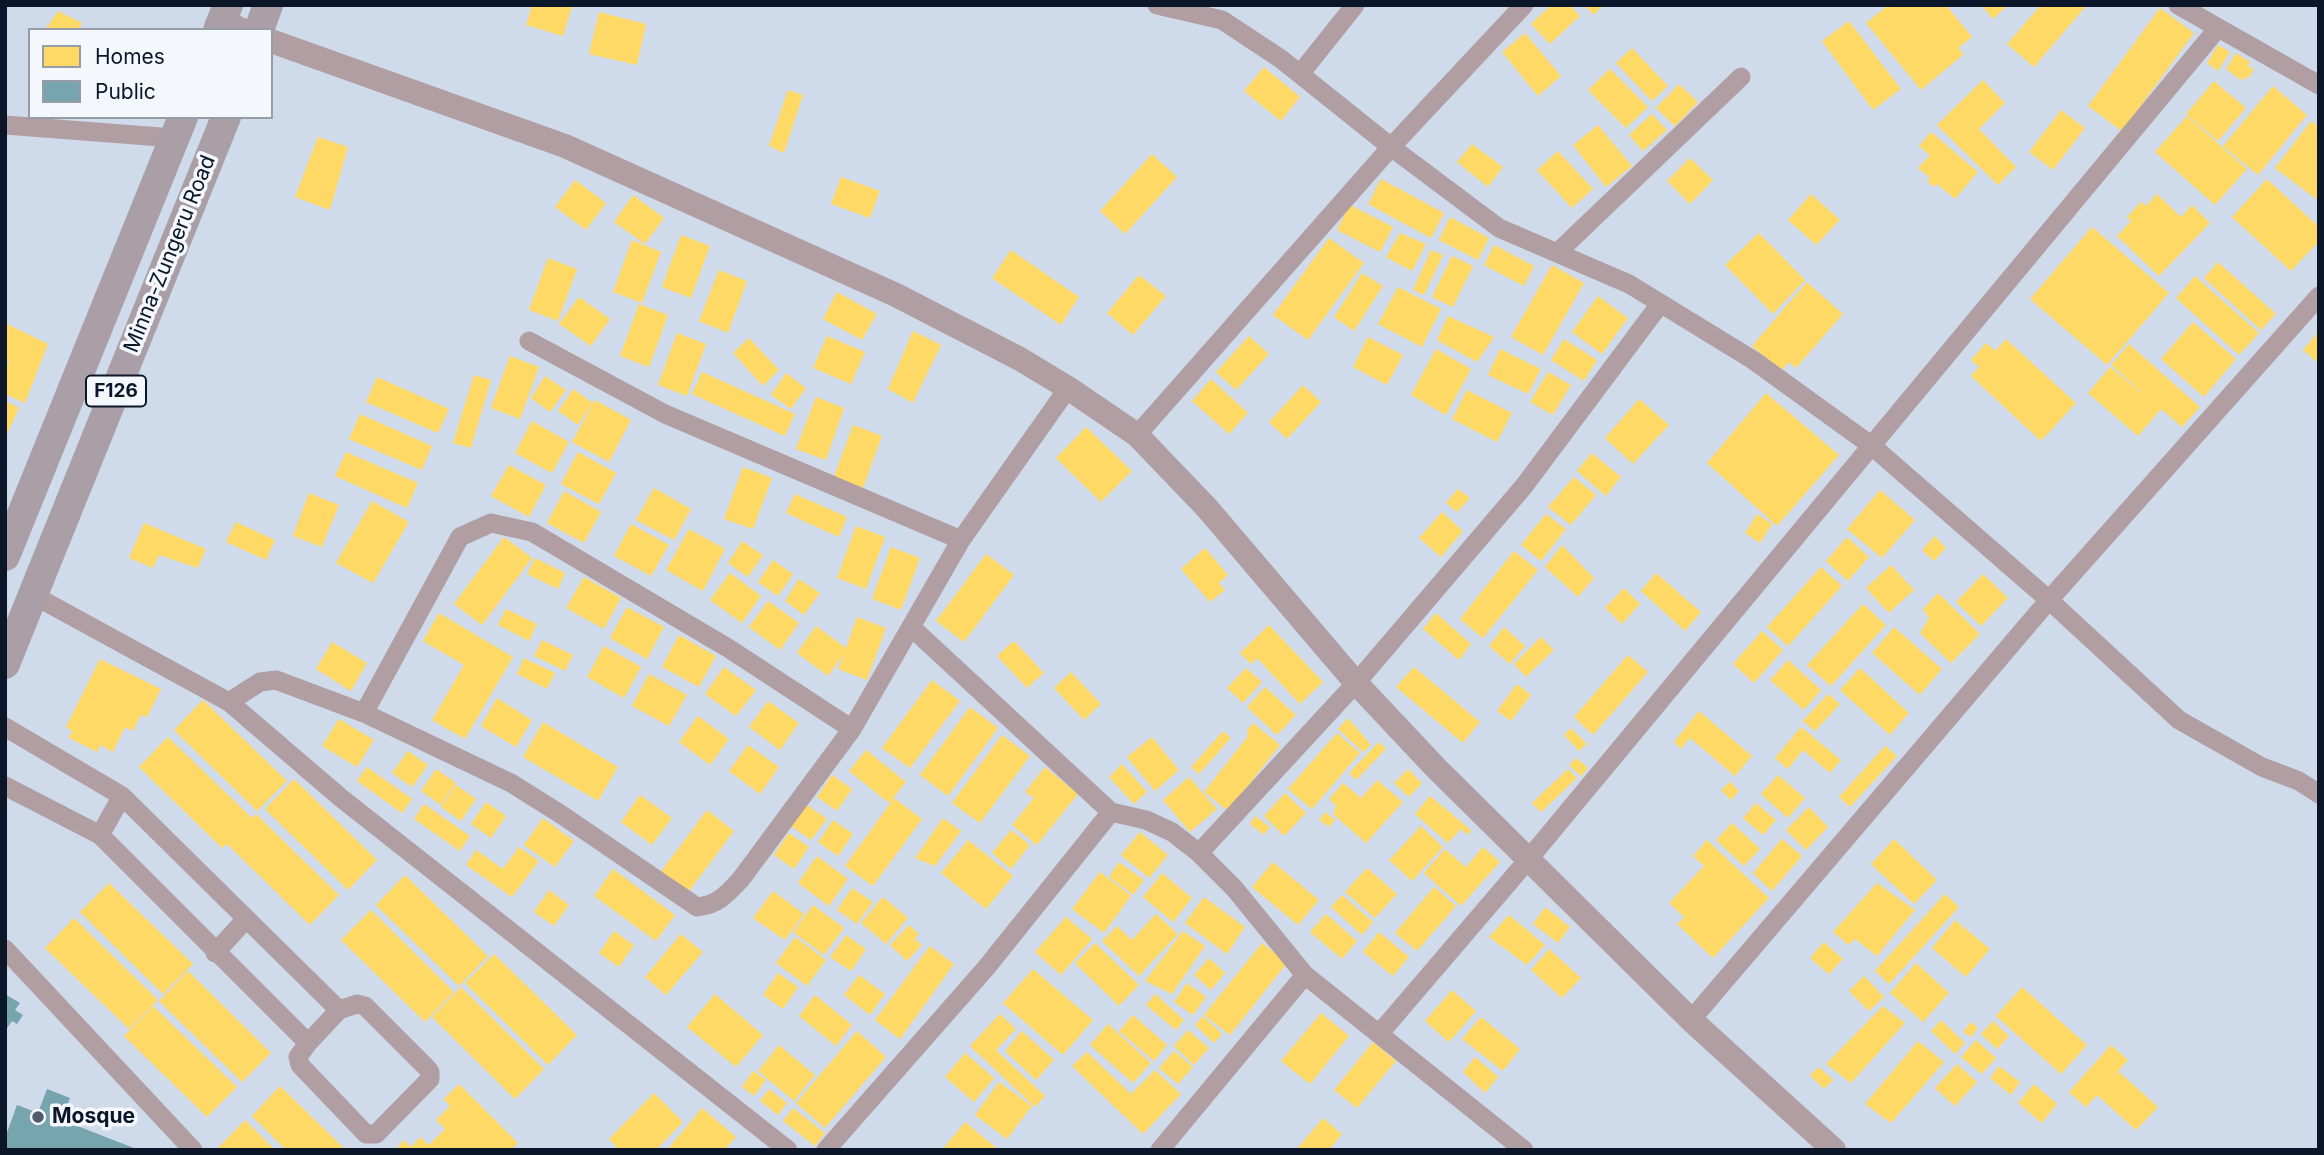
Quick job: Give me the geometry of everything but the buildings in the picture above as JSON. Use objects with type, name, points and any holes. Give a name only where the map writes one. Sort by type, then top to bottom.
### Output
[{"type":"main road","points":[[260,28],[268,5]]},
{"type":"main road","name":"Minna-Zungeru Road","points":[[5,664],[225,119]]},
{"type":"main road","name":"Minna-Zungeru Road","points":[[5,556],[179,128]]},
{"type":"street","points":[[1157,5],[1204,10],[1222,20],[1300,74],[1499,228],[1629,284],[1753,360],[1872,446],[2049,600],[2179,720],[2262,767],[2299,780],[2319,794]]},
{"type":"street","points":[[1300,74],[1355,5]]},
{"type":"street","points":[[1137,435],[1391,147],[1524,5]]},
{"type":"street","points":[[2178,5],[2319,85]]},
{"type":"street","points":[[1379,1034],[1527,861],[2218,28]]},
{"type":"street","points":[[273,42],[565,146],[896,295],[1020,359],[1069,388],[1137,435],[1207,508],[1356,683],[1436,768],[1527,861],[1691,1020],[1834,1150]]},
{"type":"street","points":[[1557,253],[1741,77]]},
{"type":"street","points":[[5,125],[179,128]]},
{"type":"street","points":[[1691,1020],[2049,600],[2319,296]]},
{"type":"street","points":[[1199,853],[1356,683],[1524,486],[1660,304]]},
{"type":"street","points":[[529,341],[665,414],[961,540]]},
{"type":"street","points":[[229,702],[260,682],[276,680],[364,713],[511,783],[585,830],[696,907],[710,906],[741,879],[852,729],[961,540],[1069,388]]},
{"type":"street","points":[[364,713],[460,537],[491,523],[532,531],[728,648],[852,729]]},
{"type":"street","points":[[33,595],[229,702],[341,798],[788,1150]]},
{"type":"street","points":[[911,627],[1111,813],[1146,820],[1172,832],[1199,853],[1234,887],[1305,975],[1524,1150]]},
{"type":"street","points":[[5,727],[122,796],[339,1010]]},
{"type":"street","points":[[5,786],[100,835],[308,1044]]},
{"type":"street","points":[[100,835],[122,796]]},
{"type":"street","points":[[826,1150],[986,968],[1111,813]]},
{"type":"street","points":[[215,953],[246,919]]},
{"type":"street","points":[[5,949],[193,1150]]},
{"type":"street","points":[[1160,1150],[1305,975]]},
{"type":"street","points":[[348,1005],[365,1006],[430,1072],[430,1079],[426,1084],[376,1134],[366,1134],[300,1065],[298,1057],[339,1010],[348,1005]]},
{"type":"place","name":"Mosque","points":[[38,1117]]}]
